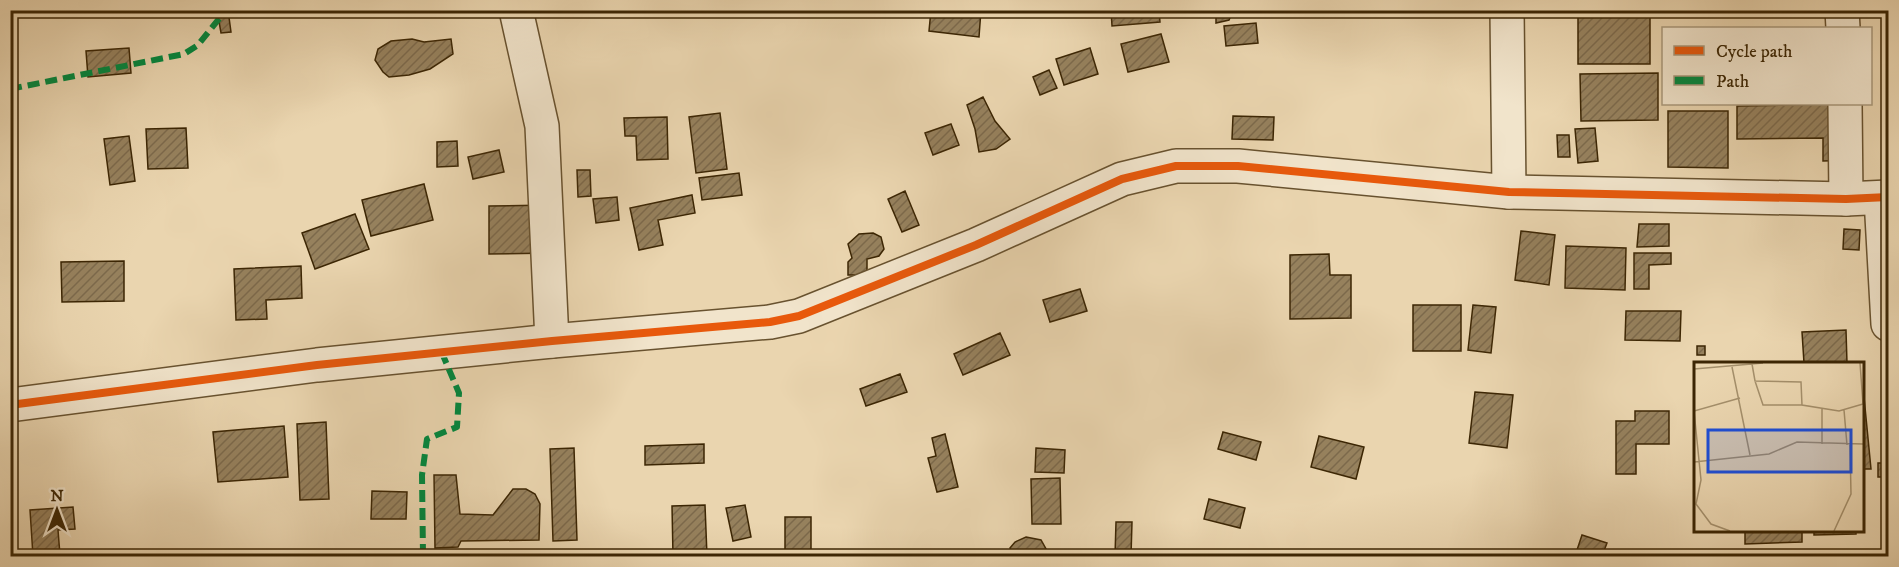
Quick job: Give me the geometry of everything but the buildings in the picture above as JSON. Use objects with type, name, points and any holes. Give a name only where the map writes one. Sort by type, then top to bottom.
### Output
[{"type":"street","points":[[516,10],[542,126],[552,341]]},
{"type":"street","points":[[1507,10],[1509,192]]},
{"type":"street","points":[[1842,10],[1843,27]]},
{"type":"street","points":[[1845,105],[1846,199]]},
{"type":"street","points":[[10,405],[317,365],[770,322],[799,316],[976,245],[1122,179],[1176,166],[1238,166],[1509,192],[1846,199],[1885,197],[1888,324]]},
{"type":"marked path","points":[[10,89],[184,54],[198,45],[226,10]]},
{"type":"marked path","points":[[423,556],[422,475],[427,439],[457,427],[459,393],[442,353]]},
{"type":"cycle path","points":[[10,405],[317,365],[770,322],[799,316],[976,245],[1122,179],[1176,166],[1238,166],[1509,192],[1846,199],[1888,197]]}]
